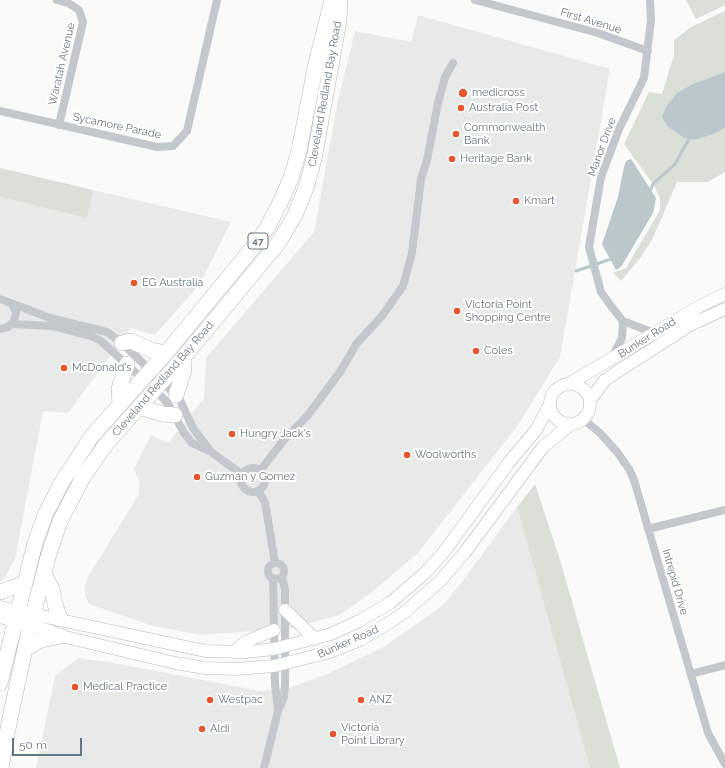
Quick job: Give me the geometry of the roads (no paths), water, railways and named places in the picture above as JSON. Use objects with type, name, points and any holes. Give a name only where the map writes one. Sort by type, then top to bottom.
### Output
[{"type":"highway","name":"Cleveland Redland Bay Road","points":[[0,683],[40,529],[56,492],[82,449],[120,403],[166,353],[255,245],[267,228],[281,201],[291,178],[298,152],[316,63],[332,0]]},
{"type":"highway","name":"Cleveland Redland Bay Road","points":[[1,768],[25,649],[56,530],[70,499],[106,444],[183,358],[279,242],[295,215],[306,188],[314,159],[339,21],[340,0]]},
{"type":"highway","points":[[122,343],[131,341],[154,351],[166,353]]},
{"type":"highway","points":[[176,395],[184,370],[183,358]]},
{"type":"highway","points":[[120,403],[119,389],[127,364]]},
{"type":"highway","points":[[139,407],[163,414],[175,415]]},
{"type":"highway","points":[[44,574],[52,589],[54,604],[60,619]]},
{"type":"highway","points":[[0,592],[25,583]]},
{"type":"highway","points":[[25,649],[41,640],[61,636]]},
{"type":"main road","name":"Bunker Road","points":[[570,383],[609,362],[654,333],[702,305],[725,294]]},
{"type":"main road","name":"Bunker Road","points":[[590,400],[598,388],[611,376],[692,324],[725,309]]},
{"type":"main road","points":[[570,383],[583,388],[590,400],[589,410],[583,419],[571,424],[559,420],[551,410],[550,404],[550,399],[555,389],[570,383]]},
{"type":"main road","name":"Bunker Road","points":[[32,620],[60,619],[178,646],[205,651],[234,652],[279,648],[316,640],[345,628],[376,612],[402,593],[425,573],[444,552],[510,461],[536,430],[550,404]]},
{"type":"main road","name":"Bunker Road","points":[[32,620],[61,636],[175,663],[205,668],[236,669],[280,666],[330,652],[360,640],[383,627],[411,608],[440,581],[454,566],[543,446],[571,424]]},
{"type":"main road","points":[[0,606],[17,616],[32,620]]},
{"type":"main road","points":[[285,610],[316,640]]},
{"type":"main road","points":[[0,617],[17,616]]},
{"type":"main road","points":[[234,652],[245,642],[264,636],[274,630]]},
{"type":"street","name":"Waratah Avenue","points":[[57,0],[68,3],[79,10],[83,22],[59,125]]},
{"type":"street","name":"Sycamore Parade","points":[[0,111],[157,147],[173,146],[188,132],[217,0]]},
{"type":"street","name":"Manor Drive","points":[[623,321],[601,292],[594,272],[589,247],[601,177],[619,129],[644,78],[651,20],[650,0]]},
{"type":"street","name":"First Avenue","points":[[479,1],[598,33],[648,51]]},
{"type":"street","points":[[260,471],[283,441],[308,415],[340,372],[357,343],[382,316],[403,286],[407,277],[412,253],[421,179],[427,160],[438,103],[446,77],[453,63]]},
{"type":"street","points":[[0,299],[7,300],[12,304],[50,318],[102,331],[122,343],[146,374],[158,385],[176,395],[182,404],[193,428],[211,452]]},
{"type":"street","points":[[12,304],[16,312],[12,324]]},
{"type":"street","points":[[609,362],[622,338],[623,321],[654,333]]},
{"type":"street","points":[[0,329],[12,324],[52,326],[90,336],[105,344],[127,364],[146,374],[158,385],[189,440],[197,446],[211,452],[243,475]]},
{"type":"street","name":"Intrepid Drive","points":[[583,419],[608,442],[629,469],[708,733],[725,764]]},
{"type":"street","points":[[252,469],[260,471],[265,478],[262,489],[251,492],[244,488],[241,482],[243,475],[245,472],[252,469]]},
{"type":"street","points":[[258,491],[265,502],[275,563]]},
{"type":"street","points":[[648,529],[725,510]]},
{"type":"street","points":[[264,768],[278,711],[280,666],[279,648],[285,610],[285,590],[282,577],[284,568],[280,564],[275,563],[270,565],[268,569],[270,576],[273,578],[274,630],[279,648]]},
{"type":"street","points":[[273,578],[278,579],[282,577]]},
{"type":"street","points":[[691,674],[725,665]]},
{"type":"waterway","points":[[650,191],[653,184],[675,164],[690,137]]},
{"type":"waterway","points":[[576,271],[614,258]]},
{"type":"place","name":"medicross","points":[[463,93]]},
{"type":"place","name":"Australia Post","points":[[461,108]]},
{"type":"place","name":"Commonwealth Bank","points":[[456,134]]},
{"type":"place","name":"Heritage Bank","points":[[452,159]]},
{"type":"place","name":"Kmart","points":[[516,201]]},
{"type":"place","name":"EG Australia","points":[[134,283]]},
{"type":"place","name":"Victoria Point Shopping Centre","points":[[457,311]]},
{"type":"place","name":"Coles","points":[[476,351]]},
{"type":"place","name":"McDonald's","points":[[64,368]]},
{"type":"place","name":"Hungry Jack's","points":[[232,434]]},
{"type":"place","name":"Woolworths","points":[[407,455]]},
{"type":"place","name":"Guzman y Gomez","points":[[197,477]]},
{"type":"place","name":"Medical Practice","points":[[75,687]]},
{"type":"place","name":"Westpac","points":[[210,700]]},
{"type":"place","name":"ANZ","points":[[361,700]]},
{"type":"place","name":"Aldi","points":[[202,729]]},
{"type":"place","name":"Victoria Point Library","points":[[333,734]]}]
